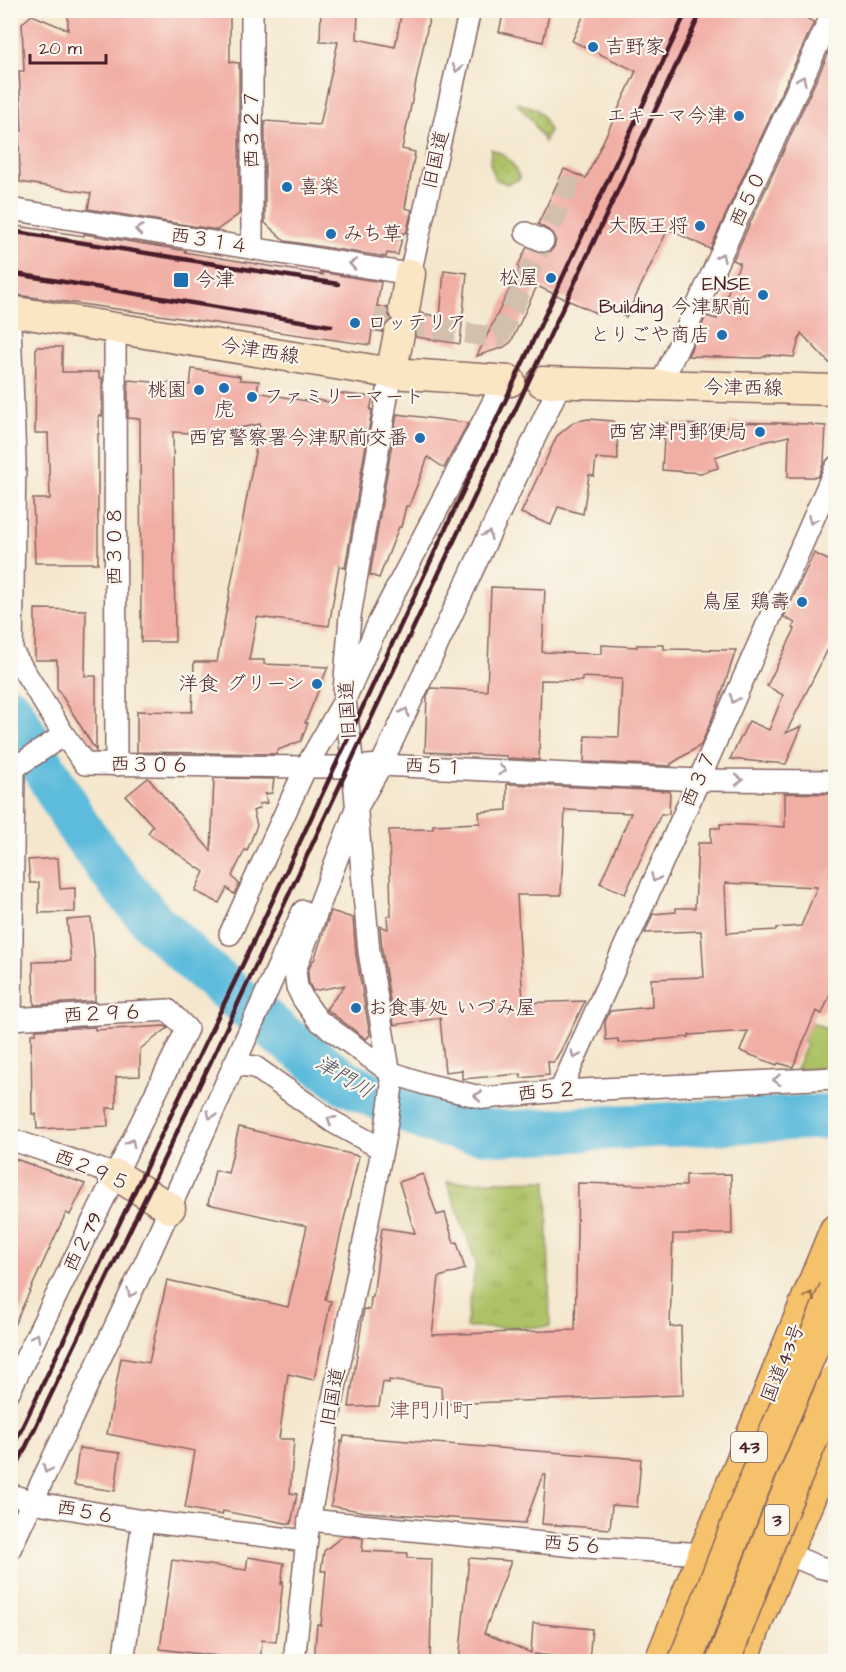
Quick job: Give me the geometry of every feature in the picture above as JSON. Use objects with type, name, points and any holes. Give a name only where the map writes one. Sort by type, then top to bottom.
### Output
[{"type":"highway","name":"国道43号","points":[[661,1662],[836,1231]]},
{"type":"highway","name":"3","points":[[685,1662],[746,1504],[836,1290]]},
{"type":"highway","name":"3","points":[[723,1662],[777,1520],[836,1380]]},
{"type":"highway","points":[[741,1662],[757,1618],[836,1433]]},
{"type":"street","name":"西３２７","points":[[252,10],[252,248]]},
{"type":"street","name":"旧国道","points":[[294,1662],[309,1520],[383,1142],[391,1079],[369,952],[345,699],[350,616],[410,274],[470,10]]},
{"type":"street","name":"西５０","points":[[660,386],[834,10]]},
{"type":"street","name":"西３１４","points":[[10,209],[410,274]]},
{"type":"street","name":"今津西線","points":[[10,311],[391,373],[507,381]]},
{"type":"street","points":[[10,326],[15,460],[11,649]]},
{"type":"street","name":"西３０８","points":[[115,327],[116,765]]},
{"type":"street","points":[[230,934],[306,767],[345,699],[379,622],[507,381]]},
{"type":"street","name":"今津西線","points":[[551,383],[836,390]]},
{"type":"street","name":"西５１","points":[[551,383],[381,765],[699,780],[836,781]]},
{"type":"street","name":"西３７","points":[[560,1091],[836,467]]},
{"type":"street","name":"西３０６","points":[[11,649],[64,735],[85,764],[306,767],[381,765]]},
{"type":"street","points":[[11,1019],[12,768],[64,735]]},
{"type":"street","points":[[10,1549],[142,1269],[327,859],[340,849],[355,811],[381,765]]},
{"type":"street","name":"西５２","points":[[340,849],[295,971],[297,987],[318,1020],[391,1079],[425,1084],[485,1098],[560,1091],[836,1077]]},
{"type":"street","name":"西２９６","points":[[11,1019],[168,1010],[187,1029]]},
{"type":"street","name":"西２79","points":[[10,1390],[17,1361],[116,1175],[187,1029]]},
{"type":"street","points":[[235,1063],[255,1067],[333,1122],[383,1142]]},
{"type":"street","name":"西２９５","points":[[10,1139],[116,1175],[170,1208]]},
{"type":"street","name":"西５６","points":[[10,1494],[32,1502],[143,1521],[306,1541]]},
{"type":"street","name":"西５６","points":[[309,1520],[585,1547],[706,1554],[785,1553],[819,1567],[836,1571]]},
{"type":"street","points":[[123,1662],[143,1521]]},
{"type":"green space","points":[[517,103],[530,106],[541,114],[549,130],[544,142],[533,122]]},
{"type":"green space","points":[[491,149],[509,160],[520,179],[507,184],[495,179],[490,163]]},
{"type":"green space","points":[[811,1022],[835,1032],[835,1068],[796,1069],[807,1044],[803,1041]]},
{"type":"green space","points":[[547,1180],[550,1327],[466,1328],[476,1262],[447,1182]]},
{"type":"building","points":[[68,10],[191,10],[191,14],[230,14],[230,62],[239,63],[239,214],[217,230],[88,209],[91,193],[20,182],[19,131],[22,131],[19,71],[24,71],[22,23],[32,15],[68,30]]},
{"type":"building","points":[[321,10],[358,10],[357,39],[395,47],[402,10],[431,10],[402,149],[415,152],[405,208],[412,210],[398,255],[387,253],[386,257],[285,241],[265,223],[265,121],[320,125],[338,42],[320,41]]},
{"type":"building","points":[[504,10],[550,10],[543,42],[499,32]]},
{"type":"building","points":[[586,10],[790,10],[814,22],[710,249],[668,229],[626,317],[601,306],[598,314],[537,286],[511,342],[504,347],[477,356],[519,270],[518,266],[527,247],[543,254],[550,252],[554,247],[556,239],[553,233],[538,224],[564,169],[586,178],[636,71],[572,41]]},
{"type":"building","points":[[836,37],[836,370],[801,333],[794,357],[688,356],[706,316],[717,319],[740,263],[733,260]]},
{"type":"building","points":[[10,225],[84,236],[84,234],[323,275],[320,272],[381,282],[377,306],[387,308],[390,320],[382,332],[372,330],[370,345],[10,294]]},
{"type":"building","points":[[444,270],[467,273],[460,344],[416,337],[413,324],[421,313],[440,317]]},
{"type":"building","points":[[36,347],[62,347],[62,372],[99,372],[99,378],[102,378],[102,416],[99,415],[98,434],[98,563],[35,563],[33,499],[50,499],[48,433],[35,433]]},
{"type":"building","points":[[192,369],[240,376],[240,380],[259,381],[257,392],[311,402],[312,399],[334,403],[336,393],[373,397],[345,568],[339,566],[329,626],[257,617],[249,660],[264,660],[264,664],[328,667],[305,723],[308,723],[301,741],[278,750],[277,754],[137,752],[137,711],[192,712],[194,662],[217,662],[260,424],[208,434],[173,432],[175,642],[141,642],[140,419],[128,418],[128,380],[190,385]]},
{"type":"building","points":[[397,414],[468,423],[444,468],[428,457],[409,506],[406,506],[401,527],[399,527],[379,578],[370,575]]},
{"type":"building","points":[[588,419],[613,421],[617,429],[618,460],[596,458],[594,476],[589,475],[583,514],[558,507],[551,525],[521,513],[557,436],[574,422]]},
{"type":"building","points":[[730,422],[826,426],[824,462],[818,477],[788,477],[789,436],[715,457],[718,468],[701,473],[662,470],[665,423],[731,427]]},
{"type":"building","points":[[814,553],[836,564],[836,633],[786,733],[802,726],[786,764],[730,759],[749,721],[769,730],[783,695],[767,686],[795,629],[793,628],[795,623],[784,617]]},
{"type":"building","points":[[491,587],[545,589],[542,652],[602,654],[602,645],[637,647],[637,645],[664,645],[664,649],[736,650],[701,745],[671,766],[584,762],[585,736],[619,737],[622,679],[582,677],[582,681],[541,680],[539,760],[425,752],[427,696],[431,688],[487,691]]},
{"type":"building","points":[[35,609],[86,610],[85,676],[96,676],[96,751],[57,688],[57,660],[35,660]]},
{"type":"building","points":[[148,778],[211,851],[214,778],[274,779],[272,793],[265,794],[267,803],[259,804],[260,808],[253,811],[257,825],[247,851],[245,850],[232,876],[239,884],[234,894],[227,888],[219,903],[195,891],[204,872],[148,833],[153,826],[126,796]]},
{"type":"building","points":[[507,784],[670,791],[669,814],[661,814],[625,894],[600,883],[631,813],[565,810],[561,895],[517,895],[523,1003],[585,1001],[554,1062],[548,1062],[549,1075],[521,1078],[521,1074],[462,1079],[462,1070],[445,1072],[440,1018],[394,1025],[380,926],[388,929],[387,917],[391,916],[389,830],[433,829],[433,825],[480,823],[479,812],[507,810]]},
{"type":"building","points":[[785,793],[836,794],[836,980],[822,1014],[816,1011],[793,1067],[778,1063],[777,1065],[740,1051],[748,1031],[618,1043],[618,1039],[606,1040],[605,1022],[610,1011],[652,1007],[651,979],[704,977],[701,931],[645,933],[653,914],[676,912],[676,908],[695,908],[698,843],[711,843],[711,828],[720,828],[720,824],[785,827]],"holes":[[[725,883],[817,887],[801,926],[727,933]]]},
{"type":"building","points":[[58,858],[60,889],[75,888],[75,912],[39,913],[39,883],[30,883],[28,860]]},
{"type":"building","points":[[331,911],[353,918],[356,954],[370,1035],[366,1039],[326,1009],[345,985],[313,991],[309,983],[308,972]]},
{"type":"building","points":[[91,918],[95,1001],[34,1005],[33,962],[71,961],[67,920]]},
{"type":"building","points":[[166,1026],[168,1028],[140,1049],[140,1076],[116,1077],[116,1108],[107,1108],[108,1126],[37,1129],[36,1114],[32,1114],[31,1034],[36,1034],[36,1030],[95,1027],[95,1030]]},
{"type":"building","points":[[239,1127],[359,1156],[325,1300],[331,1301],[314,1380],[288,1374],[279,1439],[294,1439],[290,1493],[297,1494],[291,1524],[223,1511],[222,1515],[185,1508],[195,1451],[107,1434],[121,1358],[149,1363],[167,1280],[288,1307],[307,1226],[208,1204],[215,1170],[228,1173]]},
{"type":"building","points":[[10,1157],[85,1184],[70,1215],[66,1213],[10,1334]]},
{"type":"building","points":[[423,1174],[437,1215],[445,1213],[465,1269],[439,1277],[432,1335],[575,1330],[578,1183],[686,1186],[686,1175],[731,1174],[732,1234],[673,1234],[670,1327],[681,1326],[683,1395],[442,1404],[441,1387],[389,1380],[389,1383],[383,1382],[379,1406],[349,1407],[364,1309],[370,1310],[371,1297],[373,1297],[382,1228],[415,1233],[399,1182]]},
{"type":"building","points":[[344,1436],[641,1459],[637,1507],[612,1505],[610,1529],[542,1524],[546,1475],[543,1474],[525,1523],[365,1512],[331,1506],[341,1441],[343,1442]]},
{"type":"building","points":[[79,1448],[120,1453],[115,1491],[74,1485]]},
{"type":"building","points":[[343,1536],[363,1538],[362,1551],[408,1553],[407,1558],[432,1559],[430,1662],[314,1662],[317,1624],[321,1625],[326,1571],[321,1571],[324,1551]]},
{"type":"building","points":[[248,1557],[284,1563],[276,1642],[262,1640],[260,1662],[216,1662],[217,1656],[160,1649],[172,1560],[246,1570]]},
{"type":"building","points":[[469,1558],[511,1561],[484,1633],[531,1653],[533,1623],[592,1629],[589,1660],[534,1654],[550,1662],[459,1662]]},
{"type":"waterway","name":"津門川","points":[[10,709],[77,825],[152,921],[195,962],[280,1034],[345,1082],[428,1120],[459,1129],[506,1133],[836,1116]]},
{"type":"tunnel","points":[[374,318],[490,337],[498,336],[569,186],[587,194]]},
{"type":"railway","points":[[10,1453],[251,947],[687,10]]},
{"type":"railway","points":[[10,1480],[211,1061],[702,10]]},
{"type":"railway","points":[[10,231],[338,284]]},
{"type":"railway","points":[[10,273],[331,326]]},
{"type":"place","name":"吉野家","points":[[593,47]]},
{"type":"place","name":"エキーマ今津","points":[[739,116]]},
{"type":"place","name":"喜楽","points":[[287,187]]},
{"type":"place","name":"大阪王将","points":[[700,226]]},
{"type":"place","name":"みち草","points":[[331,234]]},
{"type":"place","name":"松屋","points":[[551,278]]},
{"type":"place","name":"今津","points":[[181,280]]},
{"type":"place","name":"ENSE Building 今津駅前","points":[[763,295]]},
{"type":"place","name":"ロッテリア","points":[[355,323]]},
{"type":"place","name":"とりごや商店","points":[[722,335]]},
{"type":"place","name":"虎","points":[[224,388]]},
{"type":"place","name":"桃園","points":[[199,390]]},
{"type":"place","name":"ファミリーマート","points":[[252,397]]},
{"type":"place","name":"西宮津門郵便局","points":[[760,432]]},
{"type":"place","name":"西宮警察署今津駅前交番","points":[[420,438]]},
{"type":"place","name":"鳥屋 鶏壽","points":[[802,602]]},
{"type":"place","name":"洋食 グリーン","points":[[317,684]]},
{"type":"place","name":"お食事処 いづみ屋","points":[[356,1008]]},
{"type":"district","name":"津門川町","points":[[431,1410]]}]
